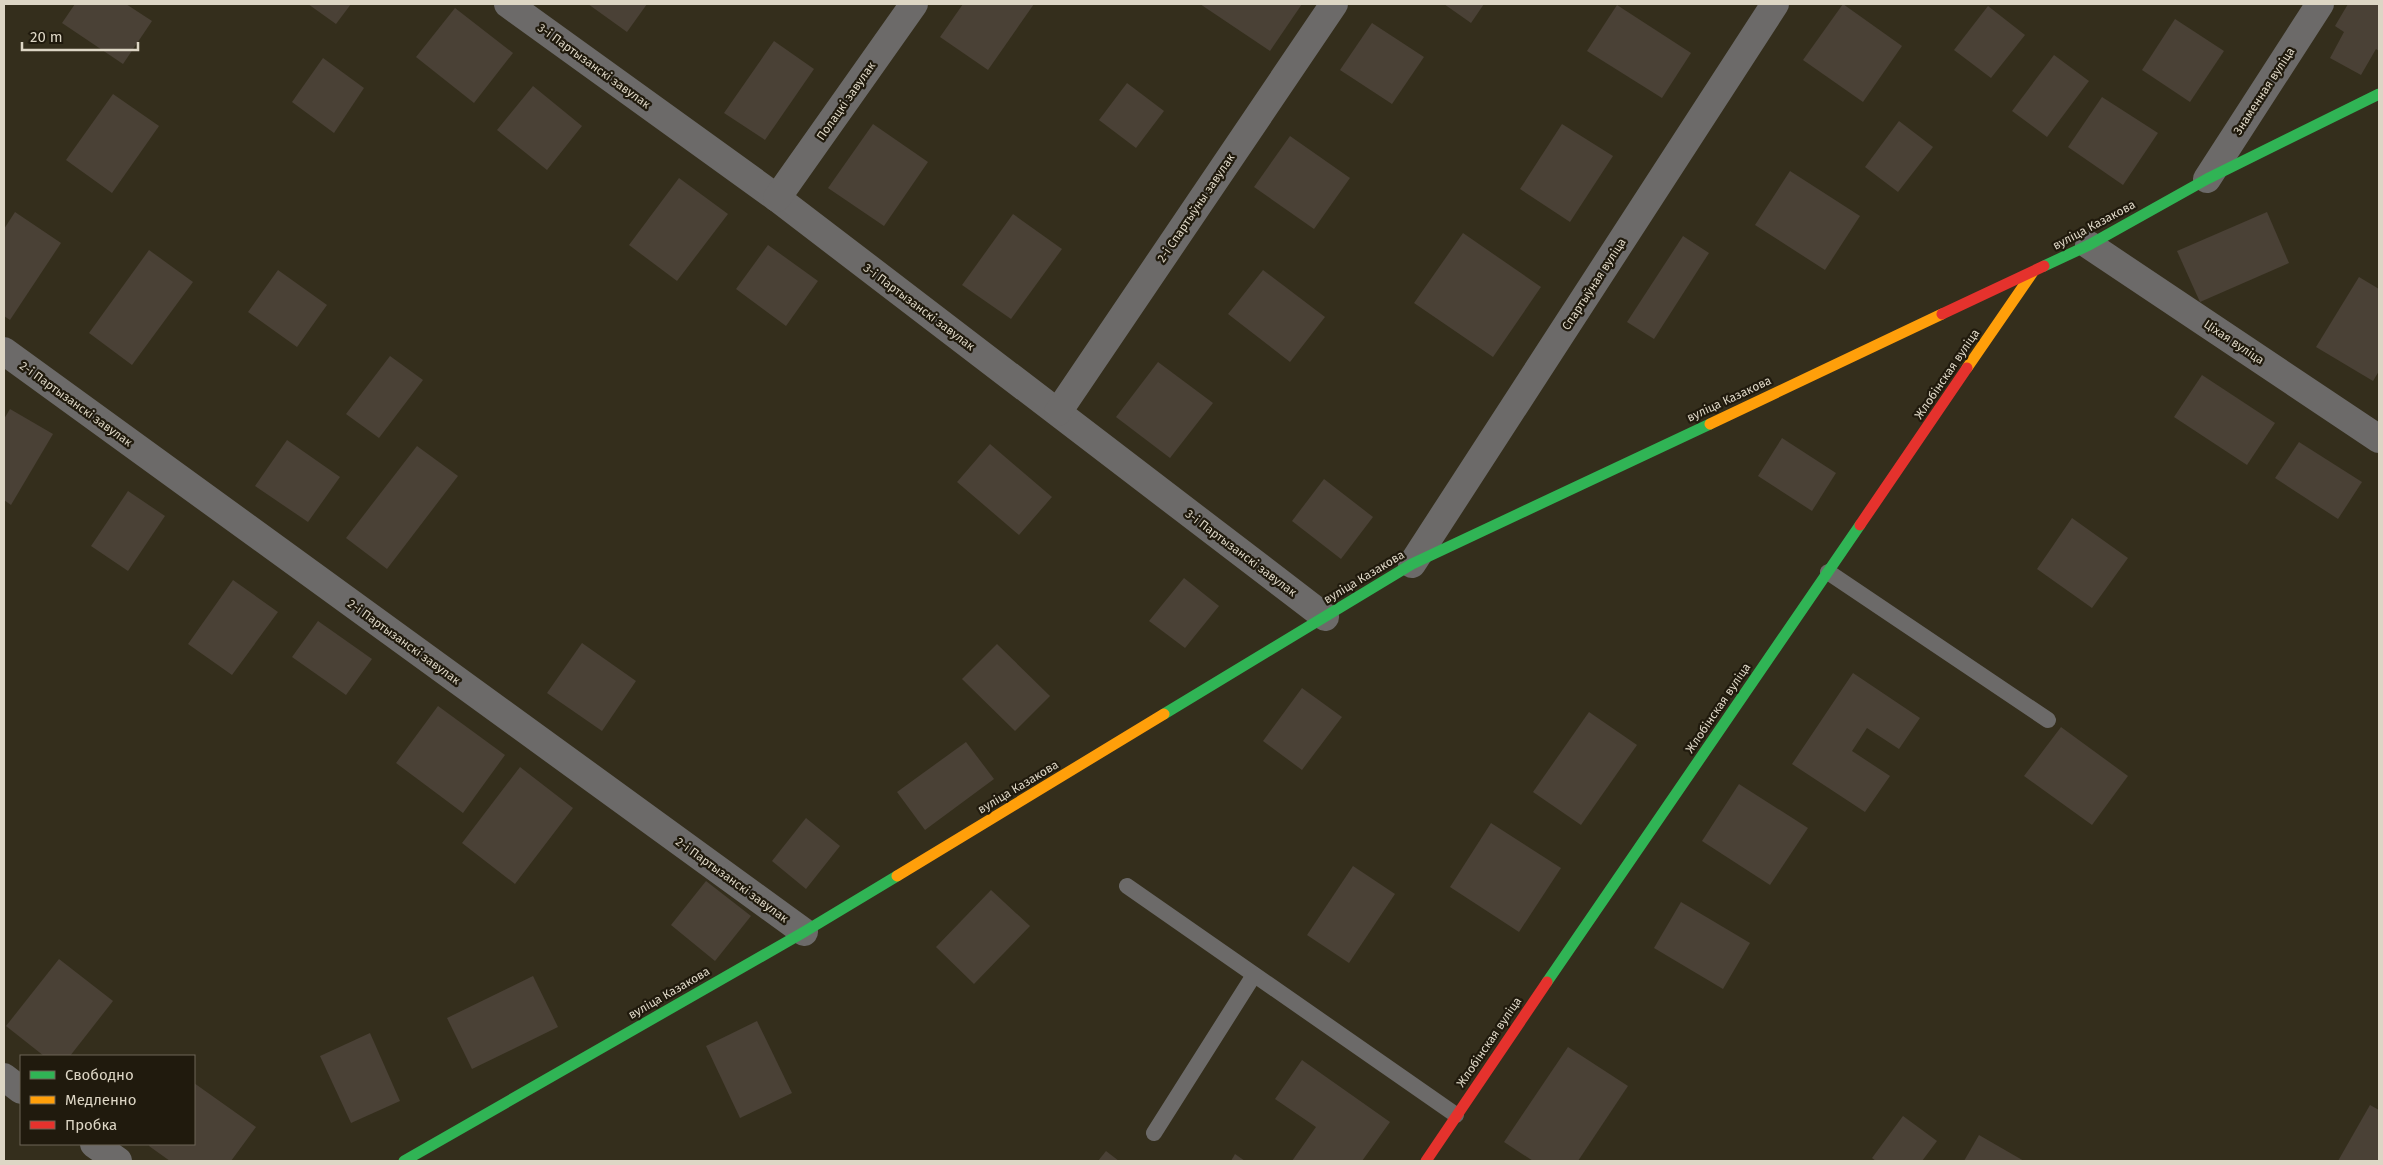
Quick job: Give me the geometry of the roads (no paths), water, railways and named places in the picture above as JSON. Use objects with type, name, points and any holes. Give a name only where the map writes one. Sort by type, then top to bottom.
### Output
[{"type":"street","name":"3-і Партызанскі завулак","points":[[508,4],[777,198],[1325,617]]},
{"type":"street","name":"Полацкі завулак","points":[[777,198],[914,4]]},
{"type":"street","name":"2-і Спартыўны завулак","points":[[1058,412],[1334,4]]},
{"type":"street","name":"Спартыўная вуліца","points":[[1412,564],[1776,4]]},
{"type":"street","name":"Знаменная вуліца","points":[[2207,179],[2320,4]]},
{"type":"street","name":"вуліца Казакова","points":[[416,1158],[804,932],[1412,564],[2089,245],[2207,179],[2379,94]]},
{"type":"street","name":"Ціхая вуліца","points":[[2089,245],[2379,439]]},
{"type":"street","name":"Жлобінская вуліца","points":[[1426,1161],[1456,1114],[2034,271]]},
{"type":"street","name":"2-і Партызанскі завулак","points":[[4,351],[804,932]]},
{"type":"street","points":[[4,1077],[20,1089]]},
{"type":"street","points":[[95,1145],[118,1161]]},
{"type":"lane","points":[[1828,572],[2048,720]]},
{"type":"lane","points":[[1127,886],[1456,1114]]},
{"type":"lane","points":[[1154,1132],[1254,975]]}]
